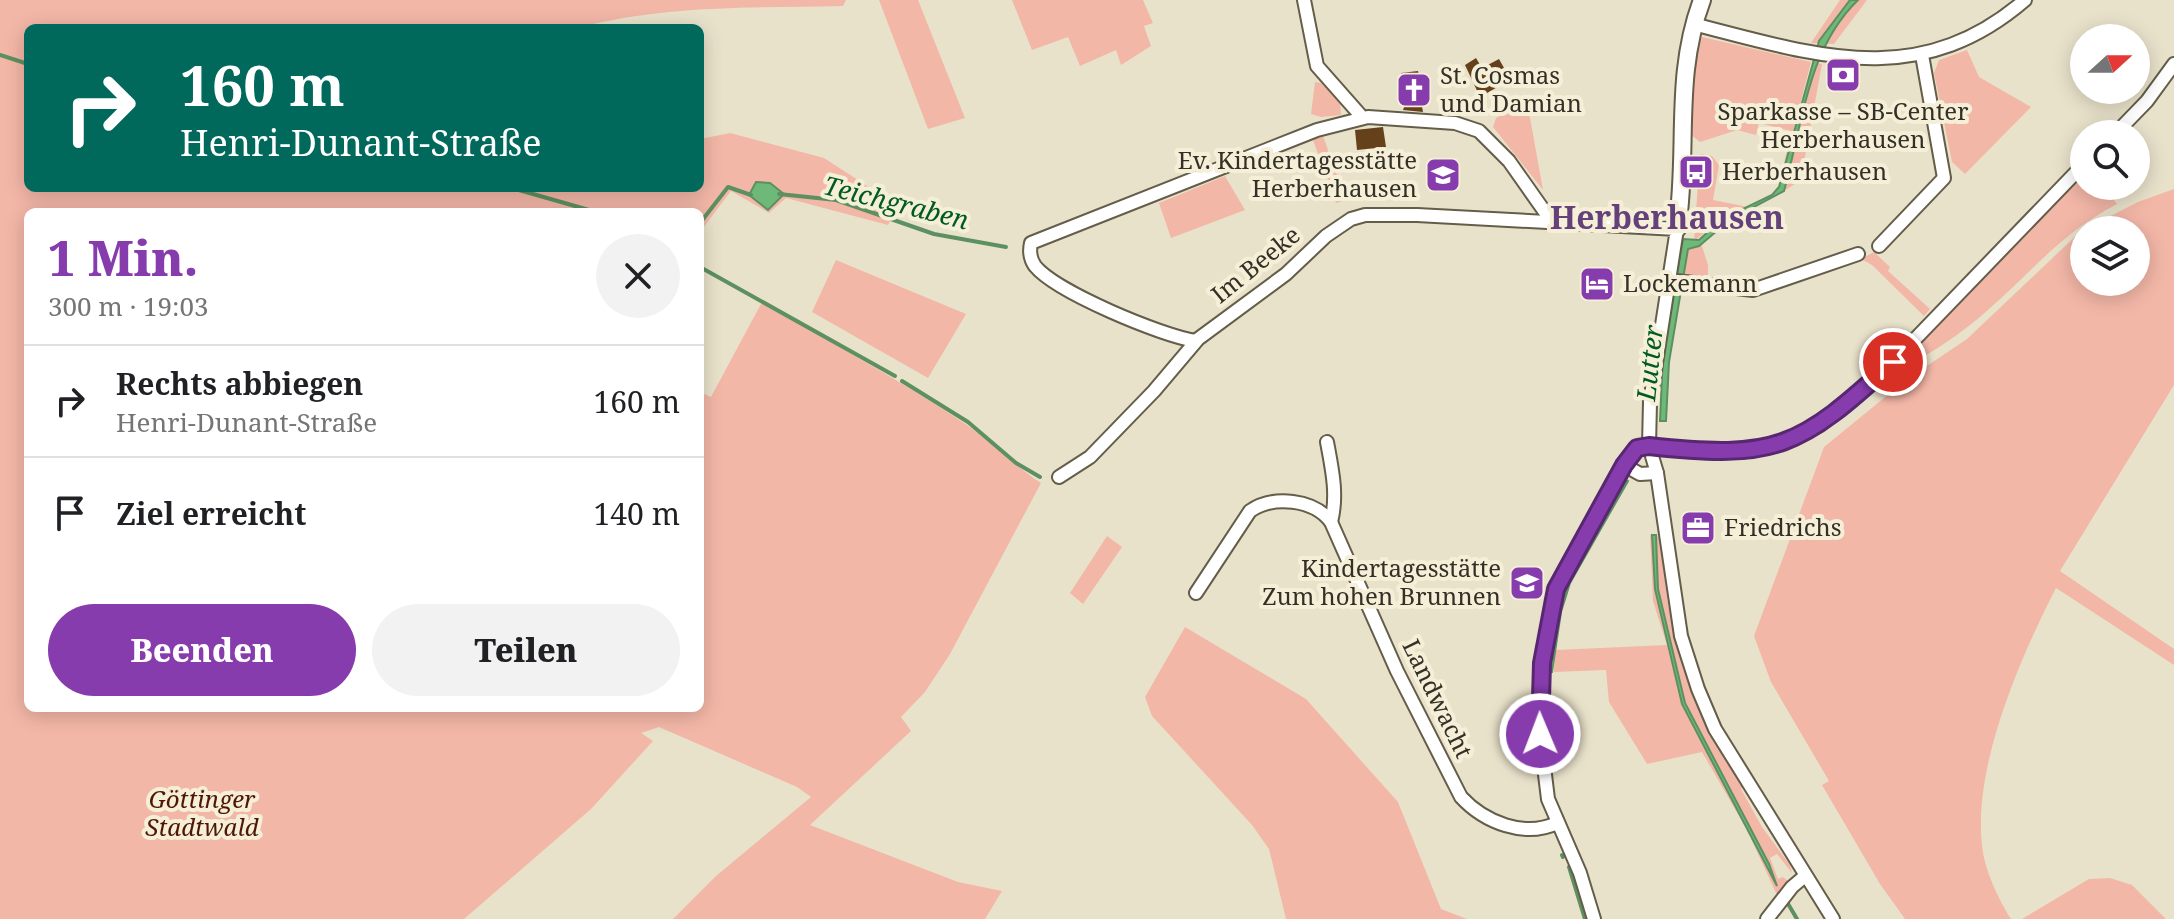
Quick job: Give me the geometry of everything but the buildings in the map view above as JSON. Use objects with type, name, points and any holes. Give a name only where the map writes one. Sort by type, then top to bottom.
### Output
[{"type":"street","points":[[1304,0],[1317,66],[1362,117]]},
{"type":"street","points":[[1702,0],[1693,24],[1683,76],[1684,184],[1677,229],[1676,281],[1650,402],[1649,446],[1657,473],[1678,624],[1698,689],[1728,753],[1833,919]]},
{"type":"street","points":[[1693,24],[1826,55],[1861,59],[1922,55],[1983,31],[2025,0]]},
{"type":"street","points":[[1879,246],[1944,178],[1922,55]]},
{"type":"street","points":[[2128,120],[2158,88],[2174,64]]},
{"type":"street","points":[[1196,341],[1152,329],[1072,291],[1034,264],[1030,247],[1035,239],[1147,199],[1309,134],[1362,117],[1455,123],[1479,131],[1500,149],[1552,222]]},
{"type":"street","points":[[1594,919],[1580,873],[1548,799],[1540,734],[1539,688],[1556,589],[1624,465],[1637,448],[1649,446],[1742,452],[1784,443],[1820,425],[1893,362],[2070,178]]},
{"type":"street","name":"Im Beeke","points":[[1059,477],[1090,457],[1154,391],[1196,341],[1286,274],[1337,227],[1360,216],[1417,215],[1677,229]]},
{"type":"street","points":[[1676,281],[1753,290],[1858,254]]},
{"type":"street","name":"Landwacht","points":[[1327,442],[1334,484],[1335,507],[1331,522],[1397,671],[1461,797],[1474,812],[1528,831],[1557,823]]},
{"type":"street","points":[[1624,465],[1640,474],[1657,473]]},
{"type":"street","points":[[1196,593],[1250,511],[1262,502],[1307,506],[1322,511],[1331,522]]},
{"type":"street","points":[[1767,919],[1792,887],[1805,876]]},
{"type":"green space","name":"Göttinger Stadtwald","points":[[0,0],[846,0],[843,6],[676,11],[596,24],[24,24],[24,192],[704,192],[704,138],[730,133],[824,158],[886,198],[893,215],[888,225],[786,198],[769,213],[731,191],[704,227],[704,208],[24,208],[24,712],[704,712],[704,394],[711,397],[762,302],[969,426],[1041,483],[950,654],[925,692],[901,717],[911,731],[810,825],[958,882],[1002,891],[985,919],[673,919],[716,876],[811,797],[797,787],[659,727],[641,733],[653,741],[591,809],[464,919],[0,919]]},
{"type":"green space","points":[[879,0],[918,0],[965,118],[928,129]]},
{"type":"green space","points":[[1012,0],[1143,0],[1153,23],[1144,26],[1151,46],[1121,65],[1116,50],[1080,66],[1068,37],[1032,50]]},
{"type":"green space","points":[[1840,0],[1867,0],[1834,44],[1811,43]]},
{"type":"green space","points":[[1702,37],[1811,62],[1779,187],[1791,131],[1759,123],[1756,135],[1737,130],[1700,142],[1690,134],[1694,46]]},
{"type":"green space","points":[[1967,50],[1979,77],[2031,107],[1965,174],[1952,162],[1934,73],[1939,60]]},
{"type":"green space","points":[[1816,63],[1822,64],[1804,178],[1784,191]]},
{"type":"green space","points":[[1315,82],[1321,83],[1340,101],[1341,115],[1321,117],[1311,114]]},
{"type":"green space","points":[[1513,107],[1520,113],[1529,112],[1543,190],[1493,127],[1496,118]]},
{"type":"green space","points":[[1323,136],[1346,200],[1336,203],[1313,140]]},
{"type":"green space","points":[[1700,154],[1712,156],[1719,165],[1713,200],[1748,207],[1722,219],[1694,241]]},
{"type":"green space","points":[[1225,176],[1245,210],[1171,238],[1159,203]]},
{"type":"green space","points":[[2070,187],[2070,200],[2114,200],[2117,204],[2097,216],[2070,216],[2070,235],[1988,310],[1935,350],[1901,369],[1897,367]]},
{"type":"green space","points":[[2174,189],[2174,385],[2060,571],[2174,649],[2174,665],[2056,588],[2014,679],[1992,747],[1985,781],[1981,814],[1983,854],[1992,883],[2011,919],[1905,919],[1880,884],[1822,785],[1829,781],[1771,682],[1754,636],[1824,447],[1906,380],[1967,339],[2070,241],[2070,296],[2150,296],[2150,216],[2110,216]]},
{"type":"green space","points":[[1701,243],[1708,265],[1708,281],[1684,278],[1688,249]]},
{"type":"green space","points":[[1874,252],[1890,267],[1888,271],[1930,309],[1924,316],[1872,265],[1861,259]]},
{"type":"green space","points":[[836,260],[966,314],[928,378],[812,312]]},
{"type":"green space","points":[[1650,535],[1661,537],[1668,604],[1688,676],[1719,744],[1743,786],[1741,789],[1762,827],[1790,865],[1792,873],[1777,854],[1770,858],[1778,879],[1783,877],[1789,882],[1777,895],[1747,830],[1702,752],[1647,764],[1609,702],[1606,670],[1554,672],[1555,650],[1667,645],[1653,601]]},
{"type":"green space","points":[[1107,536],[1122,547],[1083,604],[1070,593]]},
{"type":"green space","points":[[1185,627],[1306,699],[1398,802],[1441,909],[1467,919],[1286,919],[1269,849],[1252,825],[1152,716],[1145,697]]},
{"type":"green space","points":[[2110,878],[2132,885],[2166,919],[2022,919],[2089,879]]},
{"type":"shaded area","points":[[1850,0],[1858,0],[1827,41],[1817,65],[1784,191],[1731,219],[1699,246],[1688,249],[1669,362],[1666,421],[1660,421],[1663,356],[1683,239],[1699,240],[1722,219],[1772,195],[1779,187],[1819,41]]},
{"type":"shaded area","points":[[756,182],[770,183],[784,194],[768,210],[749,195]]},
{"type":"shaded area","points":[[1625,479],[1628,481],[1570,583],[1561,612],[1552,672],[1548,672],[1552,643],[1568,582]]},
{"type":"shaded area","points":[[1652,535],[1656,535],[1658,589],[1685,703],[1769,864],[1777,886],[1682,704],[1655,589]]},
{"type":"waterway","name":"Teichgraben","points":[[0,55],[24,63]]},
{"type":"waterway","name":"Teichgraben","points":[[704,218],[728,187],[751,195]]},
{"type":"waterway","name":"Teichgraben","points":[[526,192],[582,208]]},
{"type":"waterway","name":"Teichgraben","points":[[779,194],[836,200],[934,234],[1006,247]]},
{"type":"waterway","points":[[704,269],[895,376]]},
{"type":"waterway","points":[[902,381],[968,422],[1016,463],[1040,477]]},
{"type":"waterway","points":[[1569,867],[1585,919]]},
{"type":"waterway","name":"Lutter","points":[[1787,902],[1797,919]]},
{"type":"place","name":"Sparkasse – SB-Center Herberhausen","points":[[1843,75]]},
{"type":"place","name":"St. Cosmas und Damian","points":[[1414,90]]},
{"type":"place","name":"Herberhausen","points":[[1696,172]]},
{"type":"place","name":"Ev. Kindertagesstätte Herberhausen","points":[[1443,175]]},
{"type":"place","name":"Lockemann","points":[[1597,284]]},
{"type":"place","name":"Friedrichs","points":[[1698,528]]},
{"type":"place","name":"Kindertagesstätte Zum hohen Brunnen","points":[[1527,583]]},
{"type":"district","name":"Herberhausen","points":[[1667,218]]},
{"type":"route","points":[[1540,734],[1539,688],[1556,589],[1624,465],[1637,448],[1649,446],[1719,453],[1742,452],[1796,439],[1820,425],[1893,362]]}]
